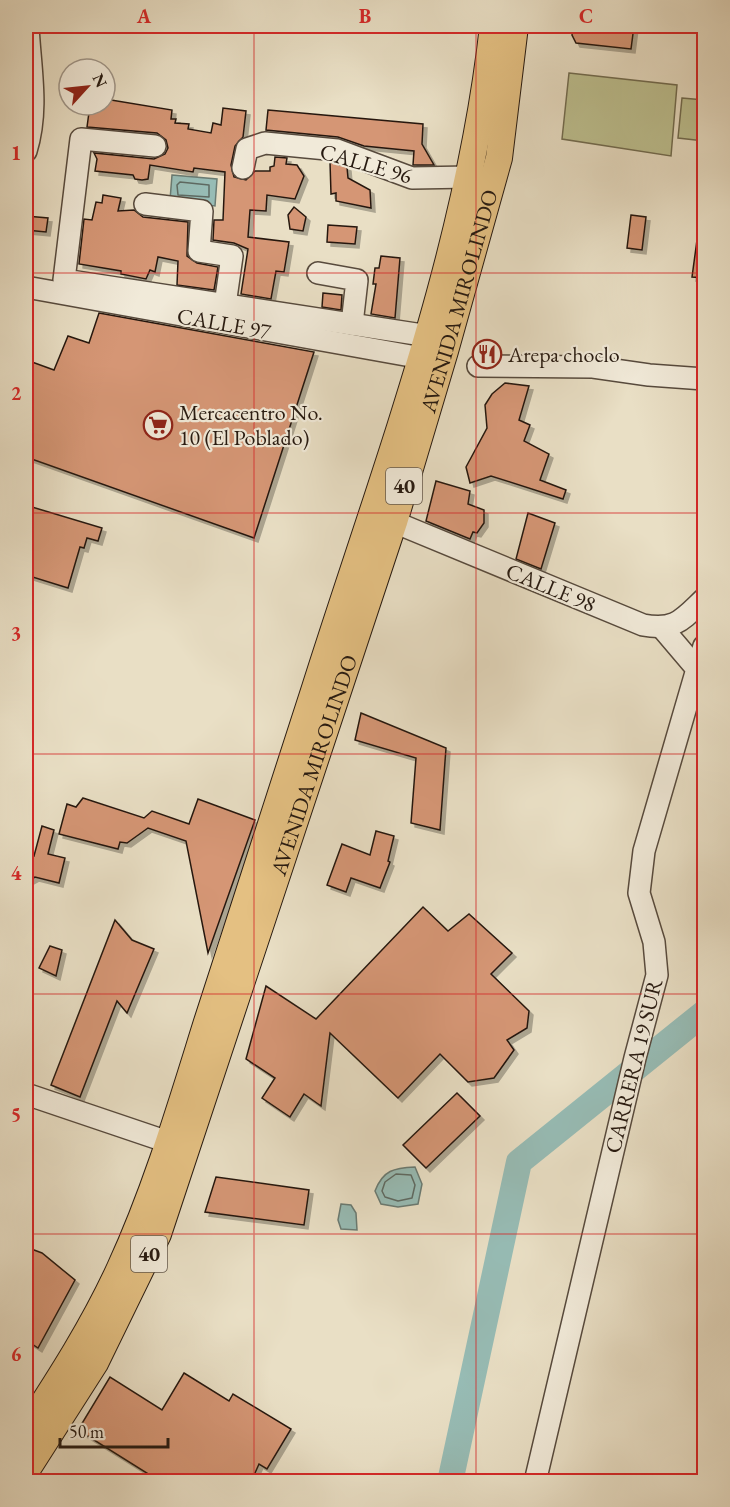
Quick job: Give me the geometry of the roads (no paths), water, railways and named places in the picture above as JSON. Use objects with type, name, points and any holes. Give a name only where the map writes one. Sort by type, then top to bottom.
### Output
[{"type":"main road","name":"AVENIDA MIROLINDO","points":[[221,1014],[208,992],[212,968],[236,899],[244,888],[254,885],[425,347],[470,177],[480,128],[493,26]]},
{"type":"main road","name":"AVENIDA MIROLINDO","points":[[28,1421],[71,1360],[119,1269],[178,1141],[393,522],[445,351],[498,158],[515,26]]},
{"type":"main road","name":"AVENIDA MIROLINDO","points":[[26,1471],[95,1363],[120,1317],[158,1234],[178,1141]]},
{"type":"street","points":[[26,151],[33,109],[34,71],[28,26]]},
{"type":"street","points":[[155,146],[81,139],[64,280],[352,324],[425,347]]},
{"type":"street","name":"CALLE 96","points":[[243,168],[247,149],[265,143],[337,150],[412,178],[470,177]]},
{"type":"street","points":[[146,204],[202,212],[199,251],[232,256],[225,304]]},
{"type":"street","points":[[318,273],[357,280],[352,324]]},
{"type":"street","name":"CALLE 97","points":[[26,287],[425,347]]},
{"type":"street","points":[[478,366],[593,367],[649,375],[705,379]]},
{"type":"street","name":"CALLE 98","points":[[393,522],[643,625],[663,629]]},
{"type":"street","points":[[697,669],[663,629],[684,618],[705,599]]},
{"type":"street","name":"CARRERA 19 SUR","points":[[536,1482],[625,1099],[657,975],[654,942],[639,893],[644,851],[705,646]]},
{"type":"street","points":[[26,1094],[178,1141]]},
{"type":"water","points":[[172,175],[217,179],[215,206],[170,200]]},
{"type":"water","points":[[415,1167],[422,1184],[418,1204],[398,1207],[381,1204],[375,1191],[386,1174],[395,1169]]},
{"type":"water","points":[[341,1204],[351,1205],[356,1213],[357,1230],[341,1229],[338,1220]]},
{"type":"waterway","points":[[450,1482],[519,1162],[704,1013]]},
{"type":"place","name":"Arepa choclo","points":[[487,354]]},
{"type":"place","name":"Mercacentro No. 10 (El Poblado)","points":[[158,425]]}]
